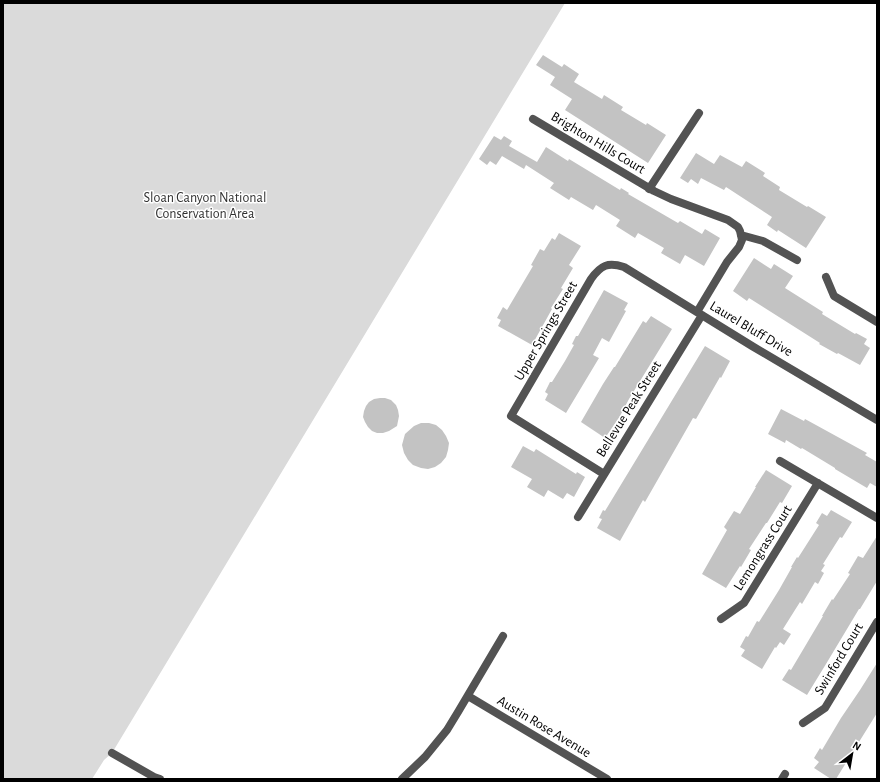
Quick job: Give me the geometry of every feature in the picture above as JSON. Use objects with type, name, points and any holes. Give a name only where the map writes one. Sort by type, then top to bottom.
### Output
[{"type":"street","points":[[649,189],[699,113]]},
{"type":"street","name":"Brighton Hills Court","points":[[532,119],[649,189],[671,199],[728,220],[738,227],[741,235]]},
{"type":"street","points":[[741,235],[763,241],[797,260]]},
{"type":"street","name":"Bellevue Peak Street","points":[[578,517],[700,314],[727,262],[739,247],[742,240],[741,235]]},
{"type":"street","name":"Laurel Bluff Drive","points":[[609,264],[624,268],[877,420]]},
{"type":"street","name":"Upper Springs Street","points":[[604,474],[511,416],[591,279],[602,267],[609,264]]},
{"type":"street","points":[[826,277],[834,296],[877,322]]},
{"type":"street","points":[[780,460],[877,518]]},
{"type":"street","name":"Lemongrass Court","points":[[721,619],[744,604],[818,483]]},
{"type":"street","name":"Swinford Court","points":[[803,723],[825,708],[877,622]]},
{"type":"street","points":[[402,779],[439,741],[468,696],[503,636]]},
{"type":"street","name":"Austin Rose Avenue","points":[[468,696],[607,779]]},
{"type":"street","points":[[112,753],[160,779]]},
{"type":"green space","name":"Sloan Canyon National Conservation Area","points":[[3,3],[565,3],[112,753],[104,760],[92,779],[3,779]]},
{"type":"building","points":[[543,55],[562,67],[564,64],[579,74],[574,82],[602,99],[604,95],[623,107],[621,110],[646,125],[647,123],[666,135],[648,163],[565,110],[572,99],[550,85],[555,77],[536,65]]},
{"type":"building","points":[[494,136],[501,140],[504,136],[512,141],[509,146],[537,162],[546,147],[620,190],[621,188],[629,193],[628,194],[678,223],[680,221],[702,234],[705,229],[720,238],[704,266],[685,255],[680,264],[661,253],[664,248],[638,233],[635,238],[616,226],[620,220],[596,205],[593,210],[571,197],[569,200],[550,188],[554,183],[526,165],[524,169],[502,156],[496,165],[490,161],[487,165],[479,159]]},
{"type":"building","points":[[696,153],[714,164],[720,155],[742,167],[746,161],[765,173],[763,176],[780,187],[779,190],[826,217],[806,248],[778,230],[777,232],[767,225],[772,217],[726,187],[724,190],[701,178],[698,184],[691,179],[688,183],[680,178]]},
{"type":"building","points":[[559,233],[581,246],[569,265],[573,268],[561,288],[563,289],[551,308],[552,309],[532,345],[498,326],[501,320],[497,318],[503,307],[507,310],[533,266],[531,265],[540,249],[544,251],[552,238],[555,240]]},
{"type":"building","points":[[754,258],[771,269],[774,264],[793,276],[785,288],[823,312],[822,314],[855,334],[856,333],[867,339],[864,344],[870,348],[860,365],[819,344],[820,343],[749,298],[747,301],[733,291]]},
{"type":"building","points":[[604,290],[628,303],[624,310],[626,311],[609,342],[602,338],[593,355],[599,358],[566,413],[545,400],[548,394],[545,392],[550,382],[552,382],[565,361],[574,345],[572,344],[576,336],[578,336]]},
{"type":"building","points":[[651,316],[672,329],[620,416],[605,438],[581,422],[643,321],[646,323]]},
{"type":"building","points":[[705,346],[730,361],[696,419],[693,418],[645,502],[643,500],[620,541],[597,528],[602,519],[599,518],[603,510],[605,511]]},
{"type":"building","points":[[380,398],[391,400],[396,405],[399,416],[397,426],[389,431],[377,433],[368,427],[363,417],[366,406],[369,402]]},
{"type":"building","points":[[781,409],[804,421],[805,419],[867,453],[865,455],[877,462],[877,487],[870,483],[867,488],[802,448],[801,449],[786,440],[785,443],[768,434]]},
{"type":"building","points":[[421,423],[436,425],[442,430],[449,443],[446,457],[435,467],[428,469],[413,465],[404,453],[402,445],[405,434],[414,426]]},
{"type":"building","points":[[523,446],[534,452],[536,449],[576,474],[577,472],[585,477],[574,497],[567,493],[563,499],[548,490],[544,497],[527,487],[532,479],[511,467]]},
{"type":"building","points":[[766,470],[792,486],[782,503],[780,502],[749,549],[751,550],[741,567],[740,566],[726,588],[702,574],[727,530],[724,527],[734,511],[740,514]]},
{"type":"building","points":[[831,510],[852,522],[842,538],[840,537],[823,564],[825,565],[821,571],[824,573],[818,584],[815,582],[802,604],[800,602],[783,629],[791,634],[784,645],[780,642],[776,648],[775,647],[762,669],[741,656],[745,650],[740,647],[746,636],[748,637],[757,621],[759,622],[797,557],[798,558],[819,525],[816,523],[822,513],[827,516]]},
{"type":"building","points":[[877,536],[877,581],[807,695],[782,680],[789,669],[791,670],[832,599],[833,600],[850,574],[848,573],[858,556],[863,558]]},
{"type":"building","points":[[877,663],[877,713],[836,779],[831,779],[814,768],[819,762],[814,758],[820,748],[822,750]]}]
